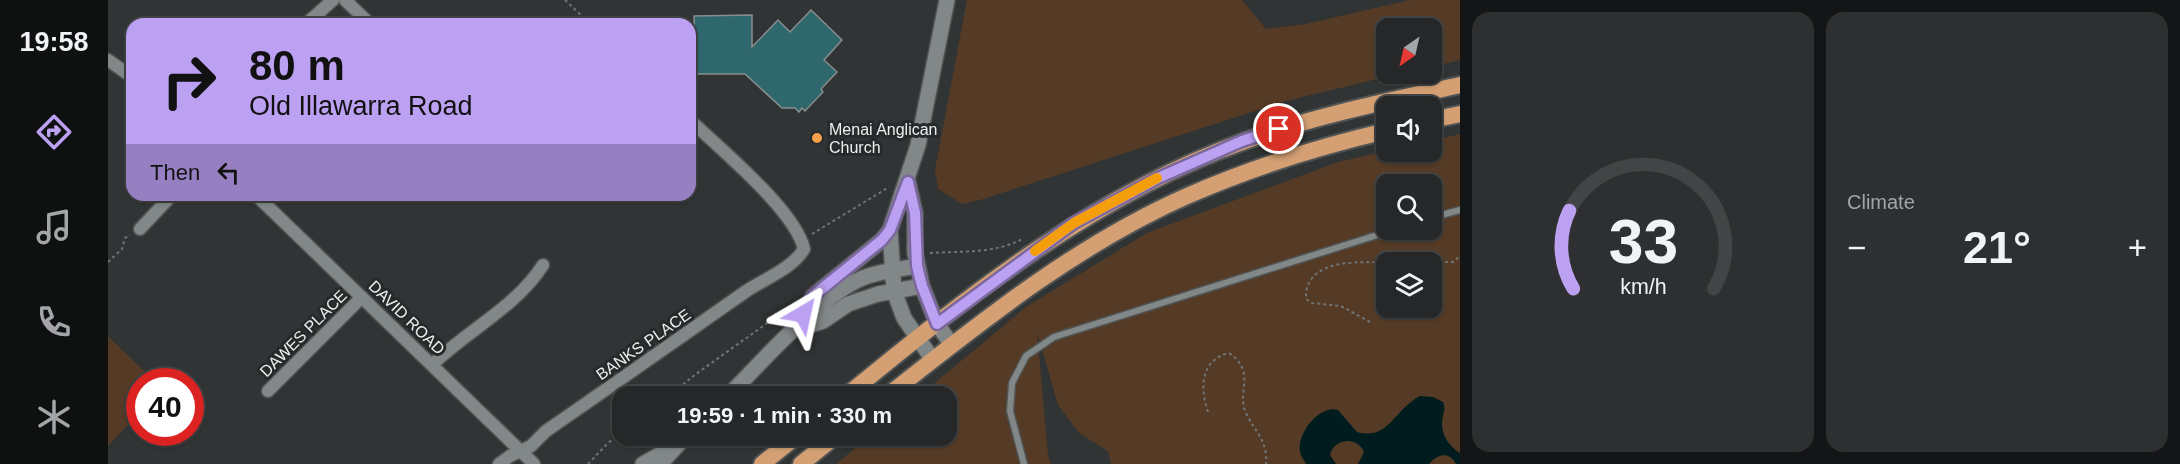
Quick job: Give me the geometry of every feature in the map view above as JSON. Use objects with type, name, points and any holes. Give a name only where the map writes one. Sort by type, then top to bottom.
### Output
[{"type":"highway","points":[[858,386],[918,338],[1074,223],[1158,178],[1242,141],[1316,117],[1460,85]]},
{"type":"highway","points":[[1442,118],[1460,114]]},
{"type":"highway","points":[[900,386],[1042,279],[1087,250],[1185,197],[1321,146],[1376,133]]},
{"type":"highway","points":[[762,464],[784,446]]},
{"type":"highway","points":[[801,464],[823,446]]},
{"type":"street","points":[[313,18],[333,0]]},
{"type":"street","points":[[345,0],[364,18]]},
{"type":"street","points":[[933,360],[904,318],[894,291],[890,230],[901,183],[921,134],[947,0]]},
{"type":"street","points":[[108,60],[126,73]]},
{"type":"street","points":[[696,126],[768,195],[802,240]]},
{"type":"street","points":[[901,183],[915,213],[917,266],[922,286],[937,324],[952,345]]},
{"type":"street","points":[[140,229],[166,201]]},
{"type":"street","name":"DAVID ROAD","points":[[262,201],[534,464]]},
{"type":"street","points":[[792,331],[813,296],[882,240],[890,230]]},
{"type":"street","name":"BANKS PLACE","points":[[499,464],[531,446],[546,431],[747,291],[787,266],[804,249],[802,240]]},
{"type":"street","points":[[433,364],[455,343],[519,295],[543,265]]},
{"type":"street","points":[[738,386],[792,331],[830,298],[866,276],[917,266]]},
{"type":"street","points":[[792,331],[823,321],[848,304],[878,294],[922,286]]},
{"type":"street","name":"DAWES PLACE","points":[[268,392],[362,297]]},
{"type":"street","points":[[643,464],[675,446]]},
{"type":"street","points":[[660,464],[675,446]]},
{"type":"lane","points":[[1442,215],[1460,210]]},
{"type":"lane","points":[[1024,464],[1010,411],[1012,383],[1026,356],[1054,337],[1376,235]]},
{"type":"path","points":[[565,0],[583,17]]},
{"type":"path","points":[[802,240],[901,183]]},
{"type":"path","points":[[108,262],[122,249],[125,238],[140,229]]},
{"type":"path","points":[[1442,262],[1453,262],[1460,256]]},
{"type":"path","points":[[1370,322],[1341,306],[1312,303],[1306,299],[1306,287],[1312,277],[1325,268],[1357,262],[1376,263]]},
{"type":"path","points":[[681,386],[779,317],[794,302]]},
{"type":"path","points":[[1208,412],[1204,400],[1205,373],[1211,361],[1219,355],[1229,353],[1238,359],[1244,372],[1245,411],[1268,451],[1266,464]]},
{"type":"path","points":[[588,464],[612,440]]},
{"type":"shaded area","points":[[967,0],[1242,0],[1266,29],[1306,24],[1410,0],[1460,0],[1460,60],[1442,64],[1442,18],[1376,18],[1376,79],[1286,101],[962,204],[938,189],[935,170]]},
{"type":"shaded area","points":[[1460,134],[1460,464],[1111,464],[1108,451],[1079,433],[1058,405],[1037,332],[1048,455],[1051,464],[836,464],[858,446],[957,446],[957,386],[931,386],[1026,307],[1147,233],[1338,162],[1376,153],[1376,162],[1442,162],[1442,138]]},
{"type":"shaded area","points":[[108,336],[141,368],[126,368],[126,427],[108,446]]},
{"type":"water","points":[[1420,396],[1433,397],[1443,402],[1444,435],[1452,447],[1460,453],[1460,464],[1456,464],[1450,457],[1443,455],[1429,464],[1358,464],[1364,452],[1361,447],[1351,441],[1341,442],[1332,449],[1330,455],[1336,464],[1306,464],[1301,456],[1302,436],[1311,422],[1324,411],[1338,410],[1357,432],[1368,434],[1384,428]]},
{"type":"building","points":[[811,10],[842,40],[824,60],[837,72],[821,89],[823,92],[805,111],[802,108],[799,112],[795,108],[782,108],[745,74],[696,74],[696,18],[694,16],[752,15],[752,47],[778,20],[790,32]]},
{"type":"slow traffic","points":[[1035,251],[1074,223],[1157,178]]},
{"type":"place","name":"Menai Anglican Church","points":[[817,138]]},
{"type":"route","points":[[803,314],[813,296],[882,240],[890,230],[908,182],[915,213],[917,266],[937,324],[1074,223],[1158,178],[1242,141],[1279,129]]}]
